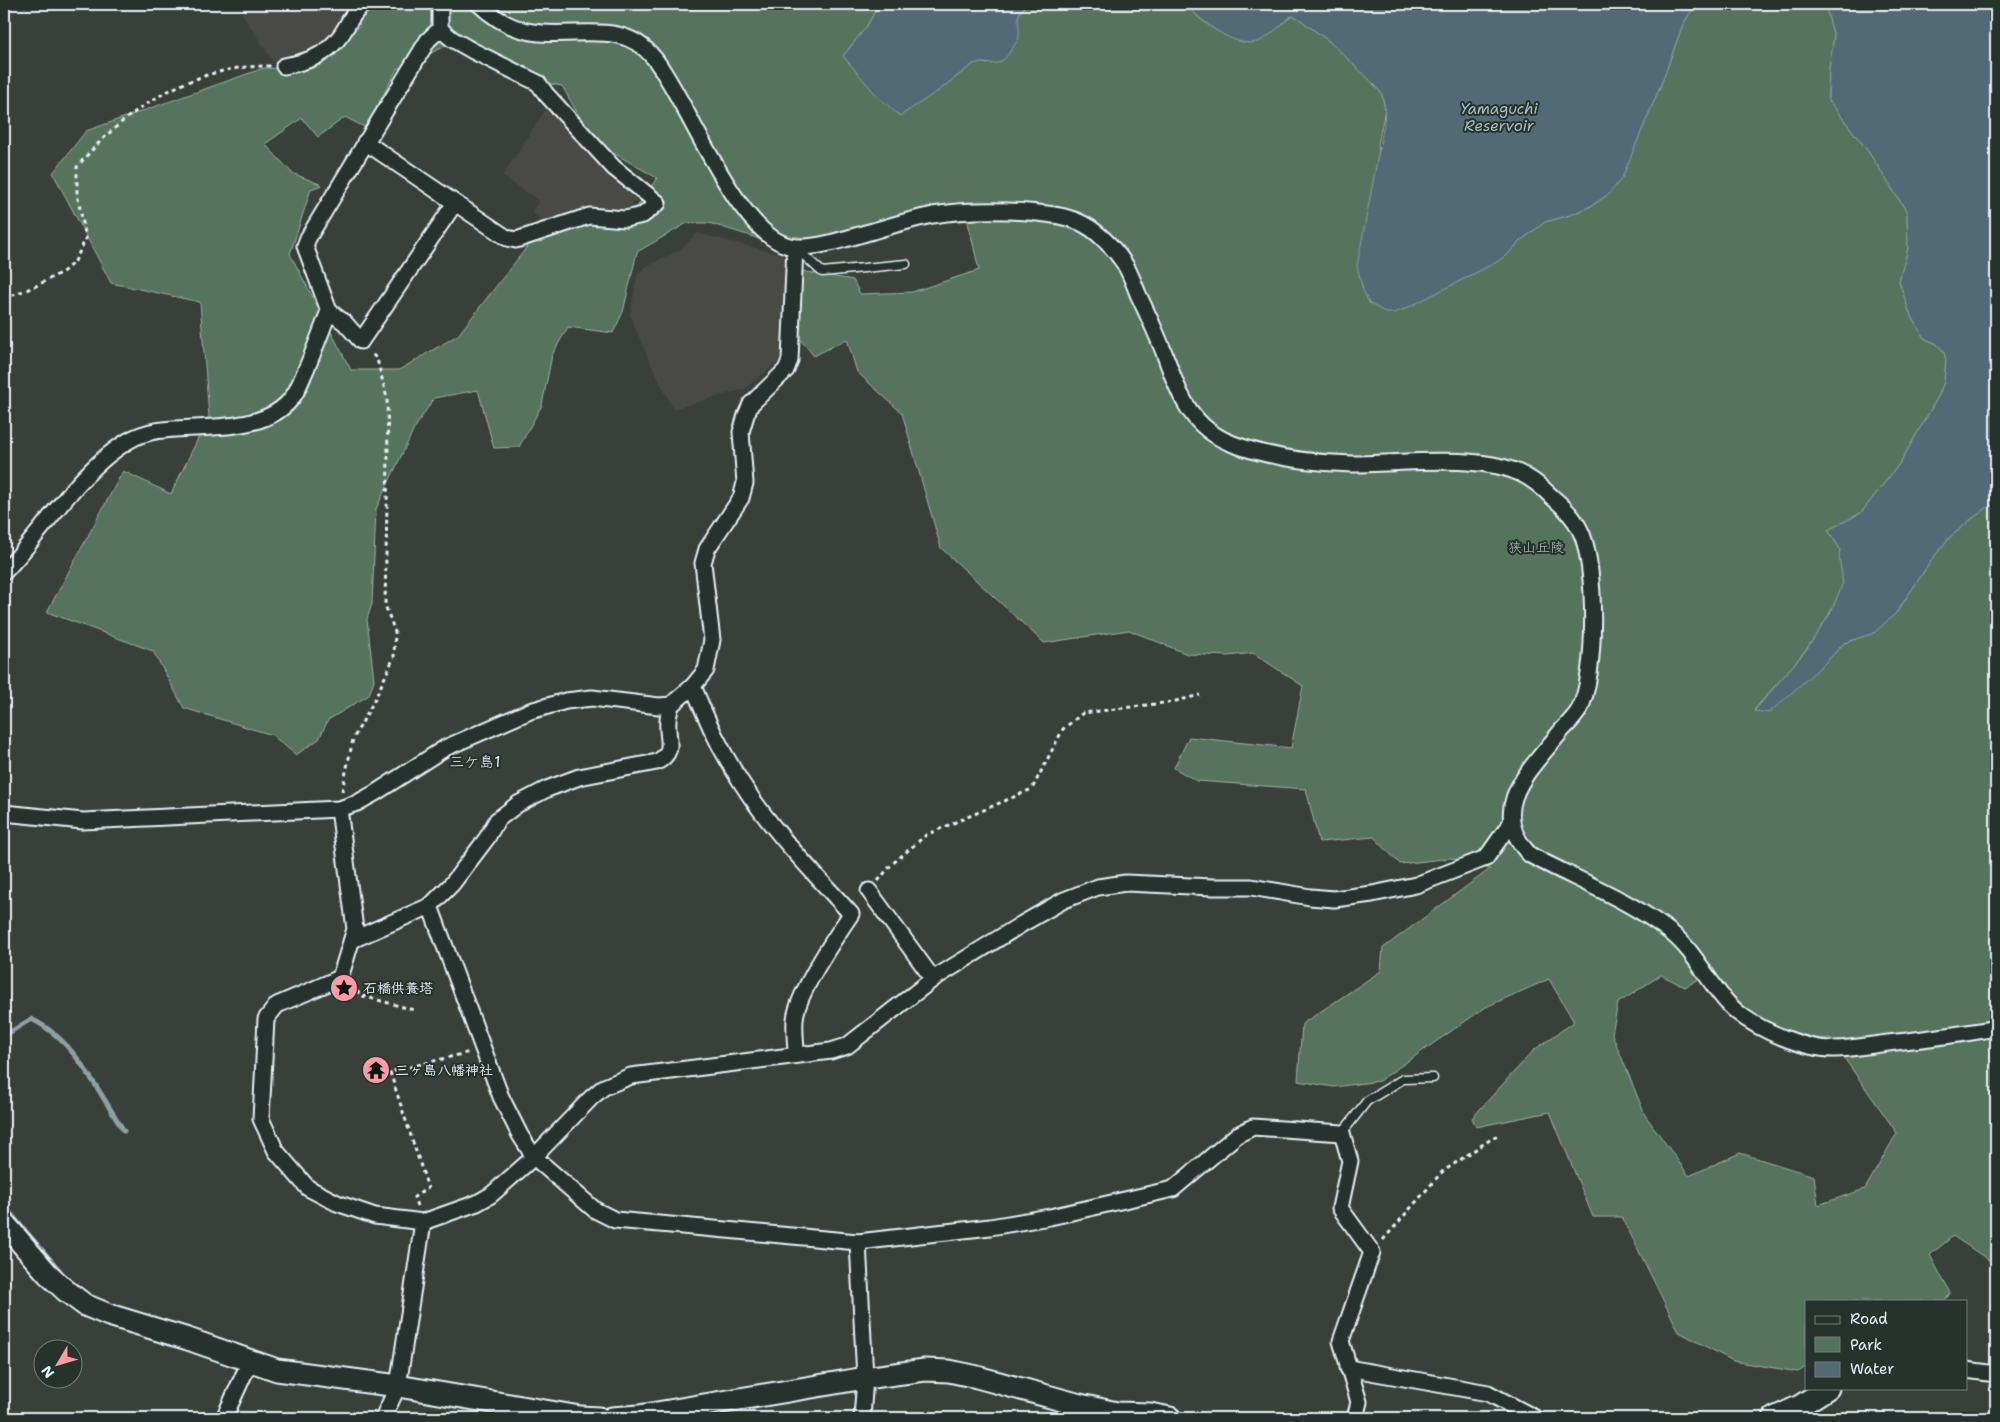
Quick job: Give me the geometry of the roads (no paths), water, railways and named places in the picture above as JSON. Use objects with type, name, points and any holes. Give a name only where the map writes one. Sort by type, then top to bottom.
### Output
[{"type":"street","points":[[284,66],[306,63],[317,57],[340,36],[357,9],[364,4]]},
{"type":"street","points":[[440,4],[440,29],[428,40],[365,142],[305,246],[329,311],[345,323],[361,341],[455,203]]},
{"type":"street","points":[[339,809],[355,929],[340,978],[277,1005],[266,1019],[261,1119],[276,1151],[308,1188],[337,1203],[375,1216],[422,1222],[477,1203],[491,1195],[534,1157],[592,1096],[604,1087],[631,1076],[832,1052],[846,1046],[933,979],[1056,905],[1098,887],[1126,883],[1212,887],[1252,886],[1310,897],[1334,899],[1416,885],[1486,858],[1510,824],[1512,801],[1531,768],[1580,709],[1589,678],[1592,640],[1589,558],[1582,532],[1569,513],[1539,485],[1518,472],[1492,465],[1464,462],[1350,464],[1310,462],[1271,455],[1232,444],[1210,433],[1192,415],[1176,388],[1165,354],[1124,263],[1103,239],[1084,223],[1059,215],[998,211],[962,212],[930,216],[826,243],[795,247],[775,242],[755,225],[700,138],[668,77],[652,54],[636,40],[618,33],[532,32],[512,27],[494,18],[479,4]]},
{"type":"street","points":[[365,142],[507,238],[516,240],[589,216],[625,219],[643,215],[658,203],[614,168],[538,83],[473,51],[452,39],[440,29]]},
{"type":"street","points":[[4,813],[82,821],[339,809],[357,803],[375,793],[445,748],[530,711],[566,701],[592,698],[659,706],[671,705],[693,686],[706,670],[712,640],[703,563],[707,549],[741,498],[745,483],[742,432],[746,415],[751,404],[786,370],[790,360],[795,247]]},
{"type":"street","points":[[4,572],[77,486],[104,460],[128,441],[152,431],[240,424],[264,418],[280,409],[294,395],[329,311]]},
{"type":"street","points":[[693,686],[701,706],[742,785],[773,826],[851,914],[816,971],[800,1002],[795,1019],[796,1055]]},
{"type":"street","points":[[352,940],[430,906],[452,884],[487,838],[497,820],[518,804],[547,789],[579,777],[657,762],[663,758],[667,754],[670,745],[668,722],[671,705]]},
{"type":"street","points":[[1510,824],[1520,844],[1530,855],[1566,875],[1636,908],[1669,931],[1685,944],[1725,999],[1737,1011],[1767,1031],[1799,1043],[1834,1049],[1965,1034],[1996,1028]]},
{"type":"street","points":[[869,891],[933,979]]},
{"type":"street","points":[[430,906],[500,1097],[520,1136],[534,1157],[595,1210],[615,1220],[858,1242],[990,1228],[1050,1217],[1173,1189],[1237,1135],[1253,1127],[1342,1132],[1350,1161],[1340,1208],[1372,1252],[1341,1341],[1359,1402],[1355,1418]]},
{"type":"street","points":[[383,1418],[398,1386],[422,1222]]},
{"type":"street","points":[[4,1223],[48,1274],[85,1305],[109,1315],[188,1339],[277,1370],[398,1386],[580,1417],[599,1418]]},
{"type":"street","points":[[858,1242],[865,1378],[862,1418]]},
{"type":"street","points":[[224,1418],[250,1361]]},
{"type":"street","points":[[1348,1368],[1488,1393],[1535,1418]]},
{"type":"street","points":[[612,1418],[639,1417],[865,1378],[925,1370],[949,1371],[1118,1416],[1150,1414],[1170,1418]]},
{"type":"street","points":[[1968,1370],[1996,1374]]},
{"type":"street","points":[[1774,1418],[1800,1406],[1825,1390]]},
{"type":"lane","points":[[795,247],[822,272],[906,264]]},
{"type":"lane","points":[[1342,1132],[1367,1101],[1403,1079],[1434,1078]]},
{"type":"water","points":[[879,4],[1028,4],[1018,17],[1018,40],[1003,60],[990,64],[973,64],[938,91],[900,116],[878,97],[843,56],[867,26]]},
{"type":"water","name":"Yamaguchi Reservoir","points":[[1186,4],[1696,4],[1683,24],[1662,82],[1622,178],[1609,194],[1591,206],[1570,215],[1545,222],[1497,262],[1407,308],[1394,313],[1386,313],[1369,303],[1363,290],[1357,266],[1384,124],[1385,109],[1382,94],[1330,42],[1298,18],[1292,16],[1288,18],[1275,31],[1260,41],[1251,43],[1241,42],[1219,32],[1200,18]]},
{"type":"water","points":[[1825,4],[1996,4],[1996,503],[1969,521],[1948,539],[1896,613],[1874,633],[1844,643],[1825,663],[1769,713],[1754,711],[1806,650],[1830,614],[1843,583],[1839,556],[1840,549],[1828,530],[1861,513],[1900,463],[1938,397],[1944,382],[1946,360],[1944,352],[1937,344],[1924,338],[1909,311],[1899,281],[1908,249],[1907,212],[1868,151],[1828,99],[1829,69],[1834,37]]},
{"type":"waterway","points":[[4,1036],[31,1019],[47,1028],[73,1053],[124,1131]]},
{"type":"waterway","points":[[4,1206],[60,1271]]},
{"type":"place","name":"石橋供養塔","points":[[344,988]]},
{"type":"place","name":"三ヶ島八幡神社","points":[[376,1070]]},
{"type":"district","name":"三ケ島1","points":[[475,762]]},
{"type":"park label","name":"狭山丘陵","points":[[1536,547]]}]
